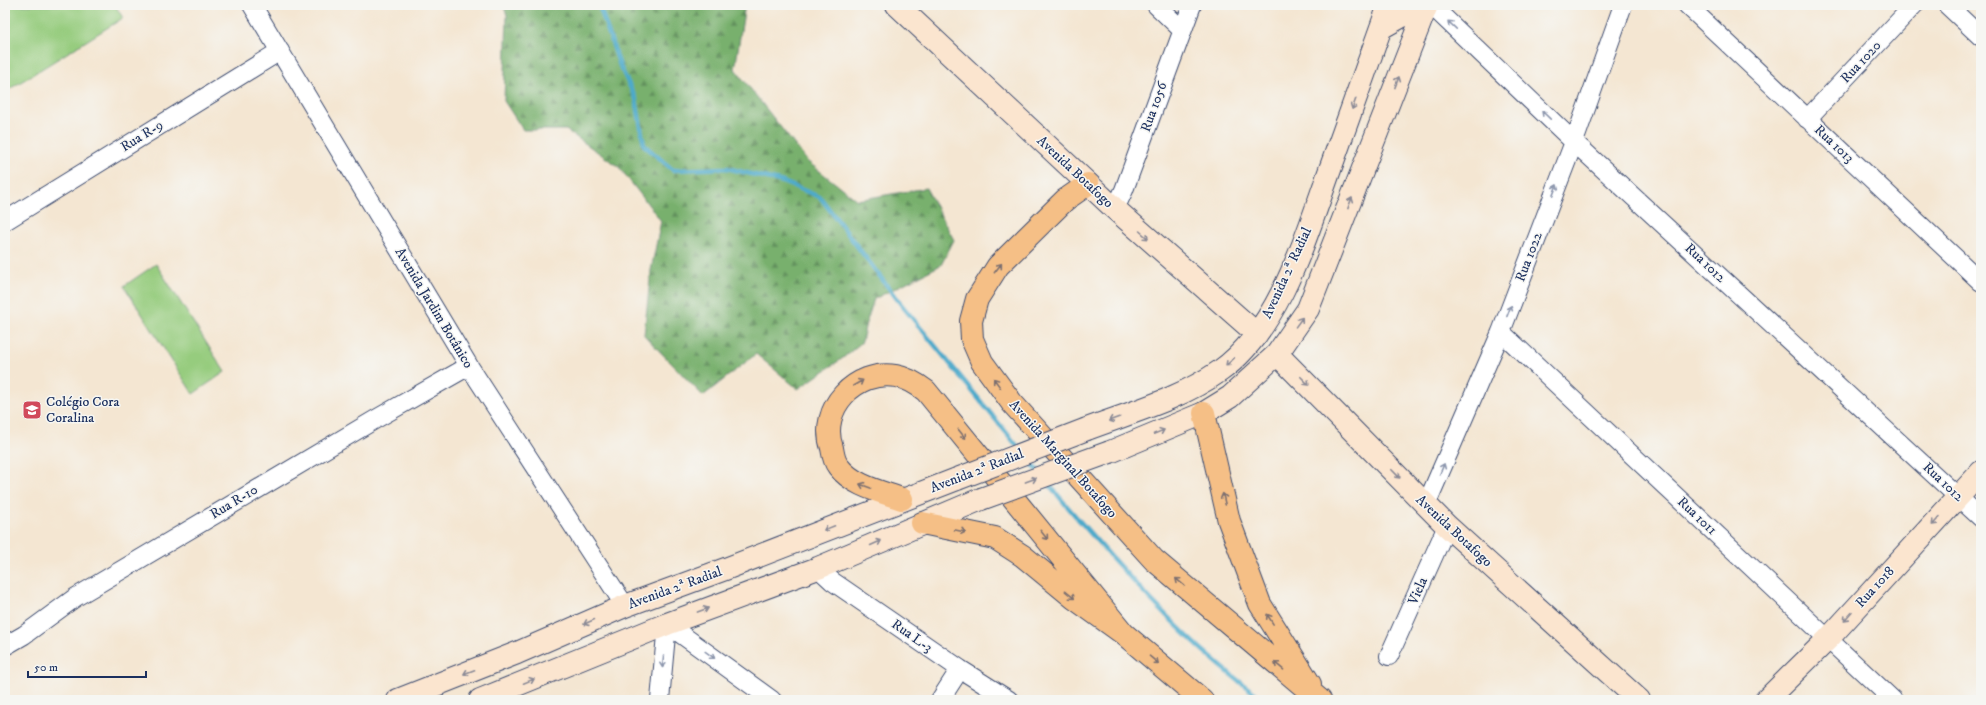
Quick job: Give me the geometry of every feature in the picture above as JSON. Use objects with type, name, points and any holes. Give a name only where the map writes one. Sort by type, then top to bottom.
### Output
[{"type":"main road","name":"Avenida Botafogo","points":[[897,5],[1115,209],[1257,334]]},
{"type":"main road","name":"Avenida 2ª Radial","points":[[398,700],[517,653],[625,606],[728,568],[902,499],[1176,396],[1220,370],[1245,348],[1270,315],[1302,246],[1389,5]]},
{"type":"main road","points":[[1381,28],[1422,5]]},
{"type":"main road","name":"Avenida 2ª Radial","points":[[480,700],[666,624],[818,568],[981,499],[1110,452],[1204,413],[1230,397],[1277,354],[1308,309],[1427,5]]},
{"type":"main road","name":"Avenida Marginal Botafogo","points":[[1088,184],[1065,200],[998,266],[977,299],[971,321],[972,339],[982,362],[1012,404],[1154,560],[1320,700]]},
{"type":"main road","name":"Avenida Botafogo","points":[[1277,354],[1447,526],[1639,700]]},
{"type":"main road","points":[[902,499],[860,484],[837,465],[828,438],[832,414],[840,398],[853,385],[875,376],[897,376],[908,379],[926,390],[1124,634]]},
{"type":"main road","points":[[1204,413],[1229,521],[1260,604],[1320,700]]},
{"type":"main road","name":"Rua 1018","points":[[1766,700],[1828,639],[1981,472]]},
{"type":"main road","points":[[922,523],[995,538],[1023,556],[1074,598],[1124,634],[1202,700]]},
{"type":"main road","points":[[666,624],[668,606],[721,585],[728,568]]},
{"type":"street","name":"Avenida Jardim Botânico","points":[[252,5],[469,366],[625,606]]},
{"type":"street","points":[[1156,5],[1182,30]]},
{"type":"street","name":"Rua 1056","points":[[1115,209],[1124,190],[1192,5]]},
{"type":"street","name":"Rua 1012","points":[[1431,5],[1574,142],[1959,496],[1981,518]]},
{"type":"street","name":"Rua 1022","points":[[1426,505],[1501,332],[1574,142],[1623,5]]},
{"type":"street","name":"Rua 1013","points":[[1687,5],[1981,282]]},
{"type":"street","name":"Rua 1020","points":[[1807,118],[1914,5]]},
{"type":"street","points":[[1947,5],[1981,37]]},
{"type":"street","name":"Rua R-9","points":[[5,221],[280,51]]},
{"type":"street","name":"Rua 1011","points":[[1501,332],[1893,700]]},
{"type":"street","name":"Rua R-10","points":[[5,646],[82,593],[376,419],[469,366]]},
{"type":"street","name":"Viela","points":[[1389,656],[1447,526]]},
{"type":"street","name":"Rua L-3","points":[[818,568],[832,581],[960,669],[1009,700]]},
{"type":"street","points":[[660,700],[666,624]]},
{"type":"street","points":[[666,624],[772,700]]},
{"type":"street","points":[[940,700],[960,669]]},
{"type":"green space","points":[[5,5],[115,5],[123,18],[8,90],[5,85]]},
{"type":"green space","points":[[503,5],[745,5],[735,69],[808,162],[857,200],[926,188],[954,240],[941,265],[874,299],[862,342],[843,358],[798,389],[756,354],[703,396],[644,335],[651,270],[661,221],[619,167],[566,130],[523,130],[504,101],[507,15]]},
{"type":"green space","points":[[156,264],[225,372],[193,394],[124,286]]},
{"type":"waterway","points":[[599,5],[620,66],[636,99],[644,145],[673,170],[727,168],[783,182],[820,197],[900,303],[1019,448]]},
{"type":"waterway","points":[[1027,458],[1038,471]]},
{"type":"waterway","points":[[1046,481],[1101,546],[1159,608],[1223,668],[1265,700]]},
{"type":"place","name":"Colégio Cora Coralina","points":[[32,410]]}]
